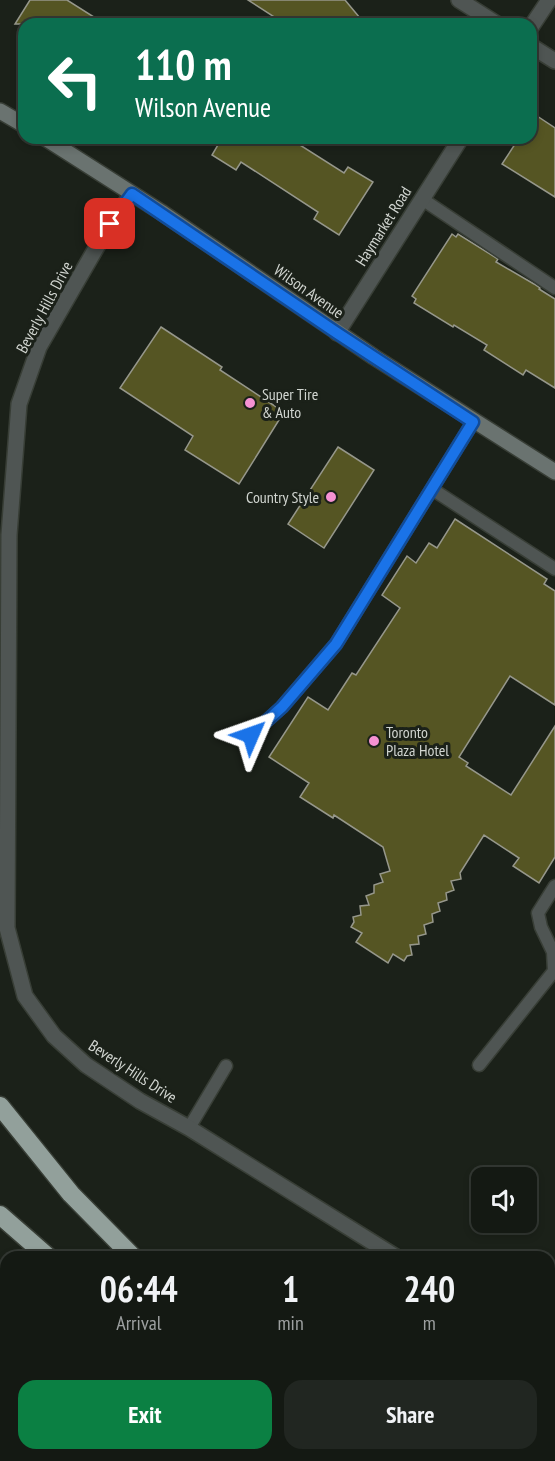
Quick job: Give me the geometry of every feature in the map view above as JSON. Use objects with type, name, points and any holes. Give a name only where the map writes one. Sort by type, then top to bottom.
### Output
[{"type":"highway","points":[[0,1106],[71,1194],[127,1251]]},
{"type":"highway","points":[[0,1215],[41,1251]]},
{"type":"main road","points":[[0,111],[18,122]]},
{"type":"main road","name":"Wilson Avenue","points":[[54,144],[337,333],[473,422],[555,472]]},
{"type":"street","points":[[459,0],[488,18]]},
{"type":"street","points":[[537,18],[549,0]]},
{"type":"street","points":[[537,50],[555,61]]},
{"type":"street","name":"Haymarket Road","points":[[337,333],[456,144]]},
{"type":"street","name":"Beverly Hills Drive","points":[[132,194],[110,224],[39,347],[19,404],[9,535],[7,928],[25,996],[54,1036],[86,1065],[140,1101],[189,1128],[386,1251]]},
{"type":"lane","points":[[422,199],[555,288]]},
{"type":"lane","points":[[251,735],[282,707],[336,644],[473,422]]},
{"type":"lane","points":[[432,489],[555,569]]},
{"type":"lane","points":[[479,1065],[554,971],[553,952],[541,927],[538,913],[555,886]]},
{"type":"lane","points":[[189,1128],[226,1066]]},
{"type":"building","points":[[30,0],[67,0],[96,18],[19,18]]},
{"type":"building","points":[[248,0],[345,0],[360,18],[276,18]]},
{"type":"building","points":[[537,116],[555,128],[555,197],[502,164],[515,144],[537,144]]},
{"type":"building","points":[[218,144],[298,144],[344,173],[348,167],[373,182],[339,235],[314,219],[318,212],[241,162],[236,170],[212,155]]},
{"type":"building","points":[[452,234],[456,237],[458,234],[498,259],[496,262],[555,299],[555,388],[526,370],[523,375],[484,350],[487,345],[414,303],[416,299],[412,296]]},
{"type":"building","points":[[161,327],[222,367],[220,370],[284,412],[239,484],[185,450],[193,436],[120,388]]},
{"type":"building","name":"Country Style","points":[[338,447],[374,470],[324,548],[288,524]]},
{"type":"building","name":"Toronto Plaza Hotel","points":[[455,519],[547,579],[544,584],[555,591],[555,705],[510,676],[459,757],[468,763],[466,766],[511,795],[555,726],[555,857],[539,883],[513,866],[519,858],[484,835],[460,873],[461,879],[451,881],[454,890],[446,893],[447,900],[438,903],[440,911],[432,914],[433,922],[424,925],[426,934],[418,936],[419,944],[410,945],[412,955],[407,956],[404,961],[393,954],[388,963],[356,942],[362,933],[351,927],[354,922],[353,917],[361,915],[360,906],[369,905],[366,896],[374,893],[374,885],[383,882],[380,874],[390,871],[383,847],[334,815],[333,818],[300,797],[309,783],[269,757],[308,697],[328,710],[352,673],[356,675],[400,608],[382,595],[407,556],[416,563],[429,543],[437,548]]},
{"type":"place","name":"Super Tire & Auto","points":[[250,403]]},
{"type":"place","name":"Country Style","points":[[331,497]]},
{"type":"place","name":"Toronto Plaza Hotel","points":[[374,741]]},
{"type":"route","points":[[110,224],[132,194],[473,422],[336,644],[282,707],[251,735]]}]
